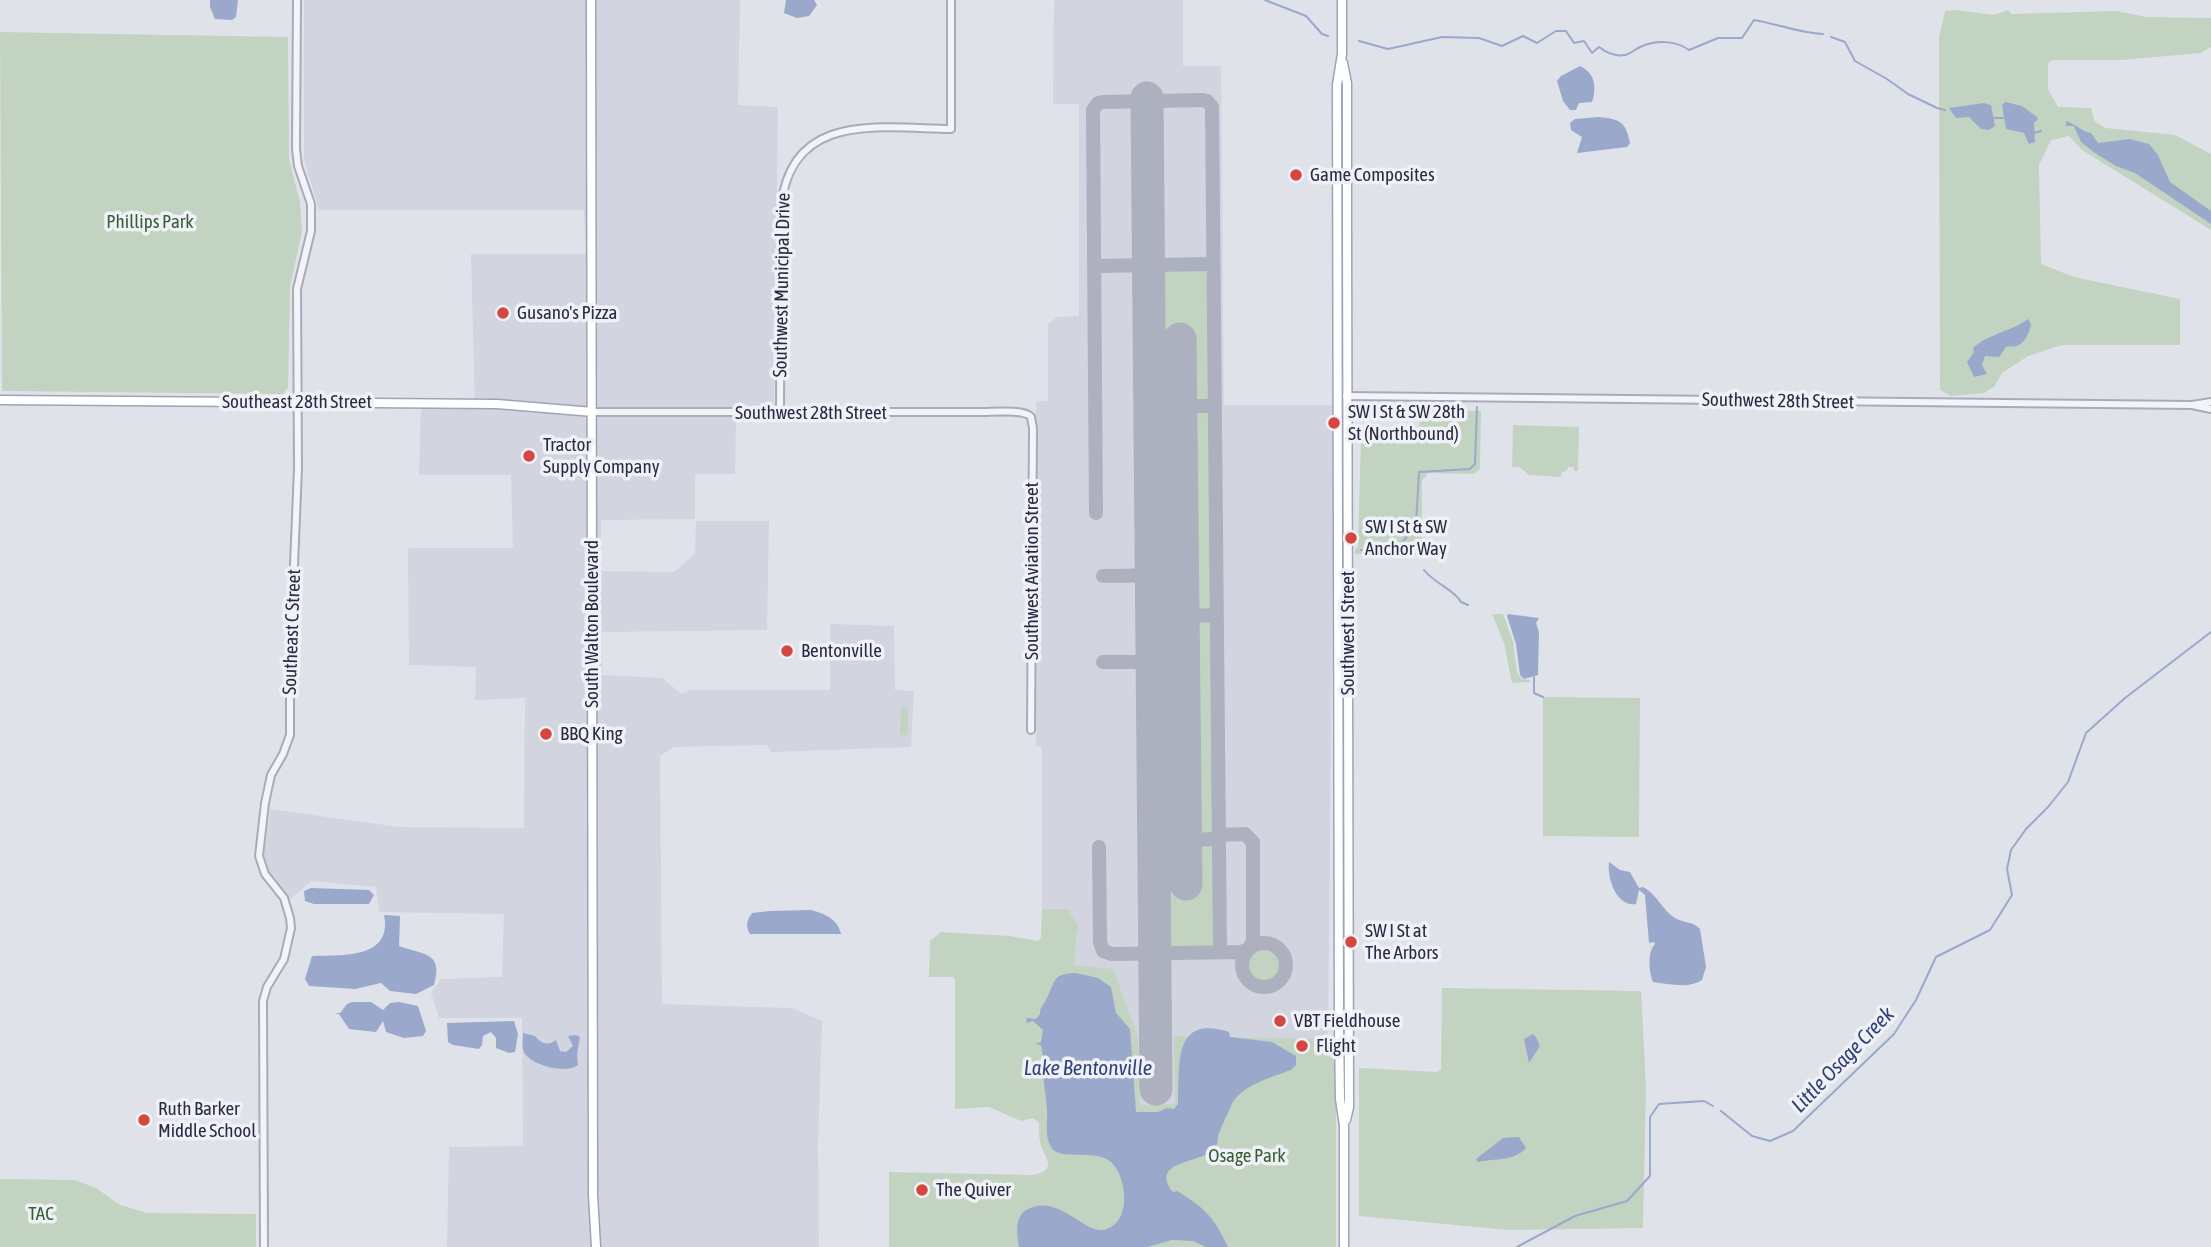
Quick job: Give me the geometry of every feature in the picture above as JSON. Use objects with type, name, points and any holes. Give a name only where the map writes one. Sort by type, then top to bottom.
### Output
[{"type":"main road","name":"South Walton Boulevard","points":[[591,0],[593,1195],[596,1247]]},
{"type":"main road","name":"Southwest I Street","points":[[1342,0],[1342,54],[1337,85],[1343,396],[1349,1107],[1344,1126],[1344,1247]]},
{"type":"main road","name":"Southeast 28th Street","points":[[0,400],[497,404],[593,412]]},
{"type":"street","name":"Southeast C Street","points":[[264,1247],[263,1001],[267,987],[284,959],[291,928],[284,898],[265,874],[259,856],[259,844],[271,775],[290,735],[298,468],[297,289],[311,231],[310,204],[298,166],[296,149],[297,0]]},
{"type":"street","name":"Southwest Municipal Drive","points":[[780,413],[781,207],[785,181],[799,156],[837,131],[857,128],[951,129],[951,0]]},
{"type":"street","name":"Southwest 28th Street","points":[[1343,396],[2192,405],[2211,402]]},
{"type":"street","name":"Southwest 28th Street","points":[[2192,405],[2211,409]]},
{"type":"street","name":"Southwest 28th Street","points":[[593,412],[1028,414]]},
{"type":"street","name":"Southwest Aviation Street","points":[[1028,414],[1033,429],[1031,730]]},
{"type":"shaded area","points":[[304,0],[740,0],[738,105],[778,107],[774,417],[736,417],[735,474],[695,474],[695,519],[601,520],[601,571],[674,572],[695,554],[696,521],[769,521],[767,630],[602,632],[602,675],[663,678],[681,694],[691,690],[830,690],[830,624],[894,626],[895,690],[914,691],[911,747],[772,752],[766,745],[674,747],[660,756],[662,1004],[792,1008],[822,1021],[818,1145],[819,1247],[447,1247],[449,1147],[523,1146],[522,1018],[439,1018],[431,993],[441,979],[502,977],[504,914],[379,912],[376,887],[311,881],[289,900],[271,878],[264,855],[270,809],[399,827],[524,828],[525,698],[475,700],[476,667],[409,665],[408,548],[513,548],[511,475],[419,475],[421,409],[475,409],[471,254],[586,254],[584,210],[319,210],[304,159]]},
{"type":"shaded area","points":[[1054,0],[1183,0],[1183,66],[1221,66],[1224,405],[1334,405],[1328,1039],[1174,1036],[1175,1104],[1139,1105],[1138,1037],[1075,966],[1079,927],[1068,909],[1042,909],[1042,747],[1036,746],[1036,402],[1048,401],[1048,324],[1057,317],[1079,316],[1079,104],[1053,104]]},
{"type":"green space","points":[[2008,10],[2011,14],[2117,11],[2146,17],[2211,18],[2211,47],[2201,53],[2121,60],[2053,60],[2048,63],[2048,89],[2058,107],[2091,108],[2095,122],[2106,128],[2175,135],[2211,154],[2211,230],[2082,150],[2069,136],[2051,140],[2039,165],[2041,264],[2074,277],[2180,299],[2180,345],[2062,345],[2028,356],[2002,373],[1994,387],[1984,393],[1951,396],[1940,390],[1939,37],[1945,11],[1994,15]]},
{"type":"green space","name":"Phillips Park","points":[[0,32],[288,37],[289,159],[300,202],[302,232],[290,287],[288,387],[283,394],[2,391]]},
{"type":"green space","points":[[1168,270],[1205,271],[1209,295],[1216,916],[1213,946],[1178,951],[1169,946],[1162,925],[1156,282],[1159,274]]},
{"type":"green space","points":[[1420,409],[1481,411],[1480,469],[1474,474],[1428,473],[1422,481],[1422,556],[1355,554],[1358,547],[1361,435],[1419,436]]},
{"type":"green space","points":[[1513,425],[1579,427],[1578,471],[1574,471],[1574,467],[1568,467],[1561,477],[1529,475],[1519,467],[1512,467]]},
{"type":"green space","points":[[1492,614],[1503,614],[1513,641],[1517,673],[1522,679],[1531,682],[1512,683],[1504,643]]},
{"type":"green space","points":[[1543,697],[1640,698],[1639,837],[1543,836]]},
{"type":"green space","points":[[901,708],[908,708],[908,735],[900,735]]},
{"type":"green space","name":"Osage Park","points":[[1042,909],[1068,909],[1079,927],[1075,965],[1113,969],[1138,1037],[1140,1105],[1175,1104],[1174,1036],[1336,1039],[1336,1247],[889,1247],[889,1172],[1034,1175],[1048,1166],[1040,1142],[1039,1123],[1033,1118],[1021,1121],[989,1107],[955,1109],[955,980],[953,977],[929,977],[930,941],[941,932],[1010,936],[1038,941],[1041,937]]},
{"type":"green space","points":[[1264,947],[1277,952],[1282,965],[1277,978],[1264,983],[1251,978],[1246,965],[1251,952]]},
{"type":"green space","points":[[1442,988],[1641,991],[1646,1086],[1643,1228],[1509,1230],[1359,1216],[1359,1068],[1441,1070]]},
{"type":"green space","name":"TAC","points":[[0,1179],[75,1180],[96,1188],[120,1205],[147,1213],[256,1214],[256,1247],[0,1247]]},
{"type":"water","points":[[210,0],[238,0],[236,17],[232,20],[215,19]]},
{"type":"water","points":[[786,0],[814,0],[817,5],[809,16],[797,18],[784,13]]},
{"type":"water","points":[[1580,66],[1592,77],[1594,96],[1592,102],[1579,103],[1576,110],[1570,110],[1563,101],[1557,81]]},
{"type":"water","points":[[2005,102],[2022,106],[2037,117],[2034,123],[2035,142],[2029,144],[2024,133],[2006,129],[2002,105]]},
{"type":"water","points":[[1984,103],[1991,105],[1995,126],[1989,130],[1981,129],[1969,117],[1956,118],[1949,108]]},
{"type":"water","points":[[1599,117],[1621,123],[1630,143],[1627,147],[1577,153],[1582,137],[1571,130],[1570,123],[1575,119]]},
{"type":"water","points":[[2066,121],[2091,133],[2098,143],[2130,139],[2149,144],[2158,155],[2170,182],[2211,211],[2211,224],[2135,173],[2116,166],[2095,153],[2081,142],[2074,126],[2066,126]]},
{"type":"water","points":[[2028,319],[2031,324],[2022,343],[2006,347],[1999,357],[1985,356],[1982,365],[1987,374],[1974,377],[1967,362],[1974,352],[1973,348]]},
{"type":"water","points":[[1508,614],[1539,618],[1536,623],[1539,632],[1538,675],[1524,679],[1520,675]]},
{"type":"water","points":[[1609,862],[1620,870],[1630,872],[1639,888],[1648,890],[1675,918],[1700,929],[1706,967],[1702,980],[1685,985],[1653,982],[1650,962],[1655,944],[1649,943],[1645,895],[1639,890],[1636,904],[1623,901],[1611,883]]},
{"type":"water","points":[[311,888],[369,890],[374,895],[369,904],[314,904],[305,901],[304,891]]},
{"type":"water","points":[[810,910],[830,917],[841,934],[750,934],[748,921],[752,913]]},
{"type":"water","points":[[384,915],[400,916],[399,946],[423,953],[433,960],[436,966],[434,985],[416,994],[390,991],[381,983],[355,989],[309,986],[305,979],[312,956],[350,954],[373,947],[381,940],[385,929]]},
{"type":"water","name":"Lake Bentonville","points":[[1076,973],[1098,978],[1111,987],[1116,1013],[1130,1029],[1136,1112],[1174,1109],[1178,1104],[1183,1047],[1188,1037],[1197,1030],[1211,1028],[1229,1032],[1230,1037],[1272,1042],[1296,1056],[1296,1065],[1291,1070],[1257,1083],[1235,1099],[1216,1147],[1167,1173],[1167,1181],[1173,1192],[1177,1191],[1187,1197],[1208,1214],[1228,1247],[1206,1247],[1193,1241],[1172,1240],[1147,1247],[1019,1247],[1018,1220],[1028,1209],[1050,1206],[1087,1226],[1103,1230],[1119,1220],[1123,1211],[1124,1189],[1117,1169],[1111,1162],[1096,1156],[1062,1154],[1051,1147],[1048,1138],[1043,1072],[1035,1066],[1044,1061],[1041,1045],[1035,1044],[1041,1042],[1043,1030],[1033,1021],[1027,1023],[1026,1018],[1036,1019],[1059,977]]},
{"type":"water","points":[[352,1002],[371,1002],[383,1010],[390,1003],[418,1006],[426,1031],[423,1036],[404,1038],[386,1032],[383,1021],[376,1032],[349,1029],[339,1014],[334,1013],[340,1013]]},
{"type":"water","points":[[514,1021],[518,1034],[515,1052],[509,1053],[496,1048],[496,1038],[491,1032],[483,1036],[479,1049],[448,1042],[447,1023]]},
{"type":"water","points":[[523,1033],[535,1036],[545,1043],[556,1040],[560,1051],[566,1052],[573,1046],[568,1036],[580,1037],[578,1065],[566,1069],[551,1068],[530,1059],[524,1053]]},
{"type":"water","points":[[1533,1034],[1540,1046],[1529,1063],[1524,1039]]},
{"type":"water","points":[[1519,1137],[1526,1148],[1515,1156],[1478,1162],[1476,1159],[1503,1138]]},
{"type":"waterway","points":[[1265,0],[1306,16],[1322,34],[1328,36]]},
{"type":"waterway","points":[[1359,41],[1388,49],[1442,37],[1479,38],[1502,46],[1523,36],[1537,43],[1556,31],[1566,31],[1574,43],[1584,41],[1592,53],[1599,47],[1611,54],[1622,55],[1652,43],[1672,43],[1689,50],[1718,38],[1742,38],[1754,20],[1823,34]]},
{"type":"waterway","points":[[1831,37],[1845,42],[1855,61],[1908,94],[1945,110]]},
{"type":"waterway","points":[[1991,118],[2003,118]]},
{"type":"waterway","points":[[2034,133],[2041,131]]},
{"type":"waterway","points":[[1361,550],[1397,551],[1416,523],[1419,472],[1470,469],[1475,464],[1477,407]]},
{"type":"waterway","points":[[1424,570],[1468,605]]},
{"type":"waterway","name":"Little Osage Creek","points":[[1721,1111],[1752,1136],[1770,1141],[1793,1131],[1894,1034],[1916,1000],[1936,957],[1990,930],[2012,895],[2007,869],[2011,850],[2068,782],[2086,733],[2125,698],[2211,632]]},
{"type":"waterway","points":[[1534,677],[1534,693],[1543,697]]},
{"type":"waterway","name":"Little Osage Creek","points":[[1517,1247],[1575,1216],[1627,1201],[1650,1176],[1650,1117],[1659,1104],[1704,1101],[1713,1106]]},
{"type":"taxiway","points":[[1096,513],[1093,110],[1098,103],[1103,102],[1207,101],[1212,107],[1220,952]]},
{"type":"taxiway","points":[[1094,266],[1213,264]]},
{"type":"taxiway","points":[[1181,406],[1215,406]]},
{"type":"taxiway","points":[[1103,576],[1183,575]]},
{"type":"taxiway","points":[[1183,616],[1217,615]]},
{"type":"taxiway","points":[[1103,662],[1152,662]]},
{"type":"taxiway","points":[[1099,847],[1100,942],[1103,951],[1112,954],[1241,952],[1249,949],[1253,941],[1253,842],[1245,834],[1219,835]]},
{"type":"taxiway","points":[[1185,840],[1219,839]]},
{"type":"taxiway","points":[[1264,943],[1273,944],[1280,949],[1285,956],[1286,965],[1285,974],[1280,981],[1273,986],[1264,987],[1255,986],[1248,981],[1243,974],[1242,965],[1243,956],[1248,949],[1255,944],[1264,943]]},
{"type":"runway","points":[[1147,98],[1156,1089]]},
{"type":"runway","points":[[1180,339],[1186,884]]},
{"type":"place","name":"Game Composites","points":[[1296,175]]},
{"type":"place","name":"Gusano's Pizza","points":[[503,313]]},
{"type":"place","name":"SW I St & SW 28th St (Northbound)","points":[[1334,423]]},
{"type":"place","name":"Tractor Supply Company","points":[[529,456]]},
{"type":"place","name":"SW I St & SW Anchor Way","points":[[1351,538]]},
{"type":"place","name":"Bentonville","points":[[787,651]]},
{"type":"place","name":"BBQ King","points":[[546,734]]},
{"type":"place","name":"SW I St at The Arbors","points":[[1351,942]]},
{"type":"place","name":"VBT Fieldhouse","points":[[1280,1021]]},
{"type":"place","name":"Flight","points":[[1302,1046]]},
{"type":"place","name":"Ruth Barker Middle School","points":[[144,1120]]},
{"type":"place","name":"The Quiver","points":[[922,1190]]}]
